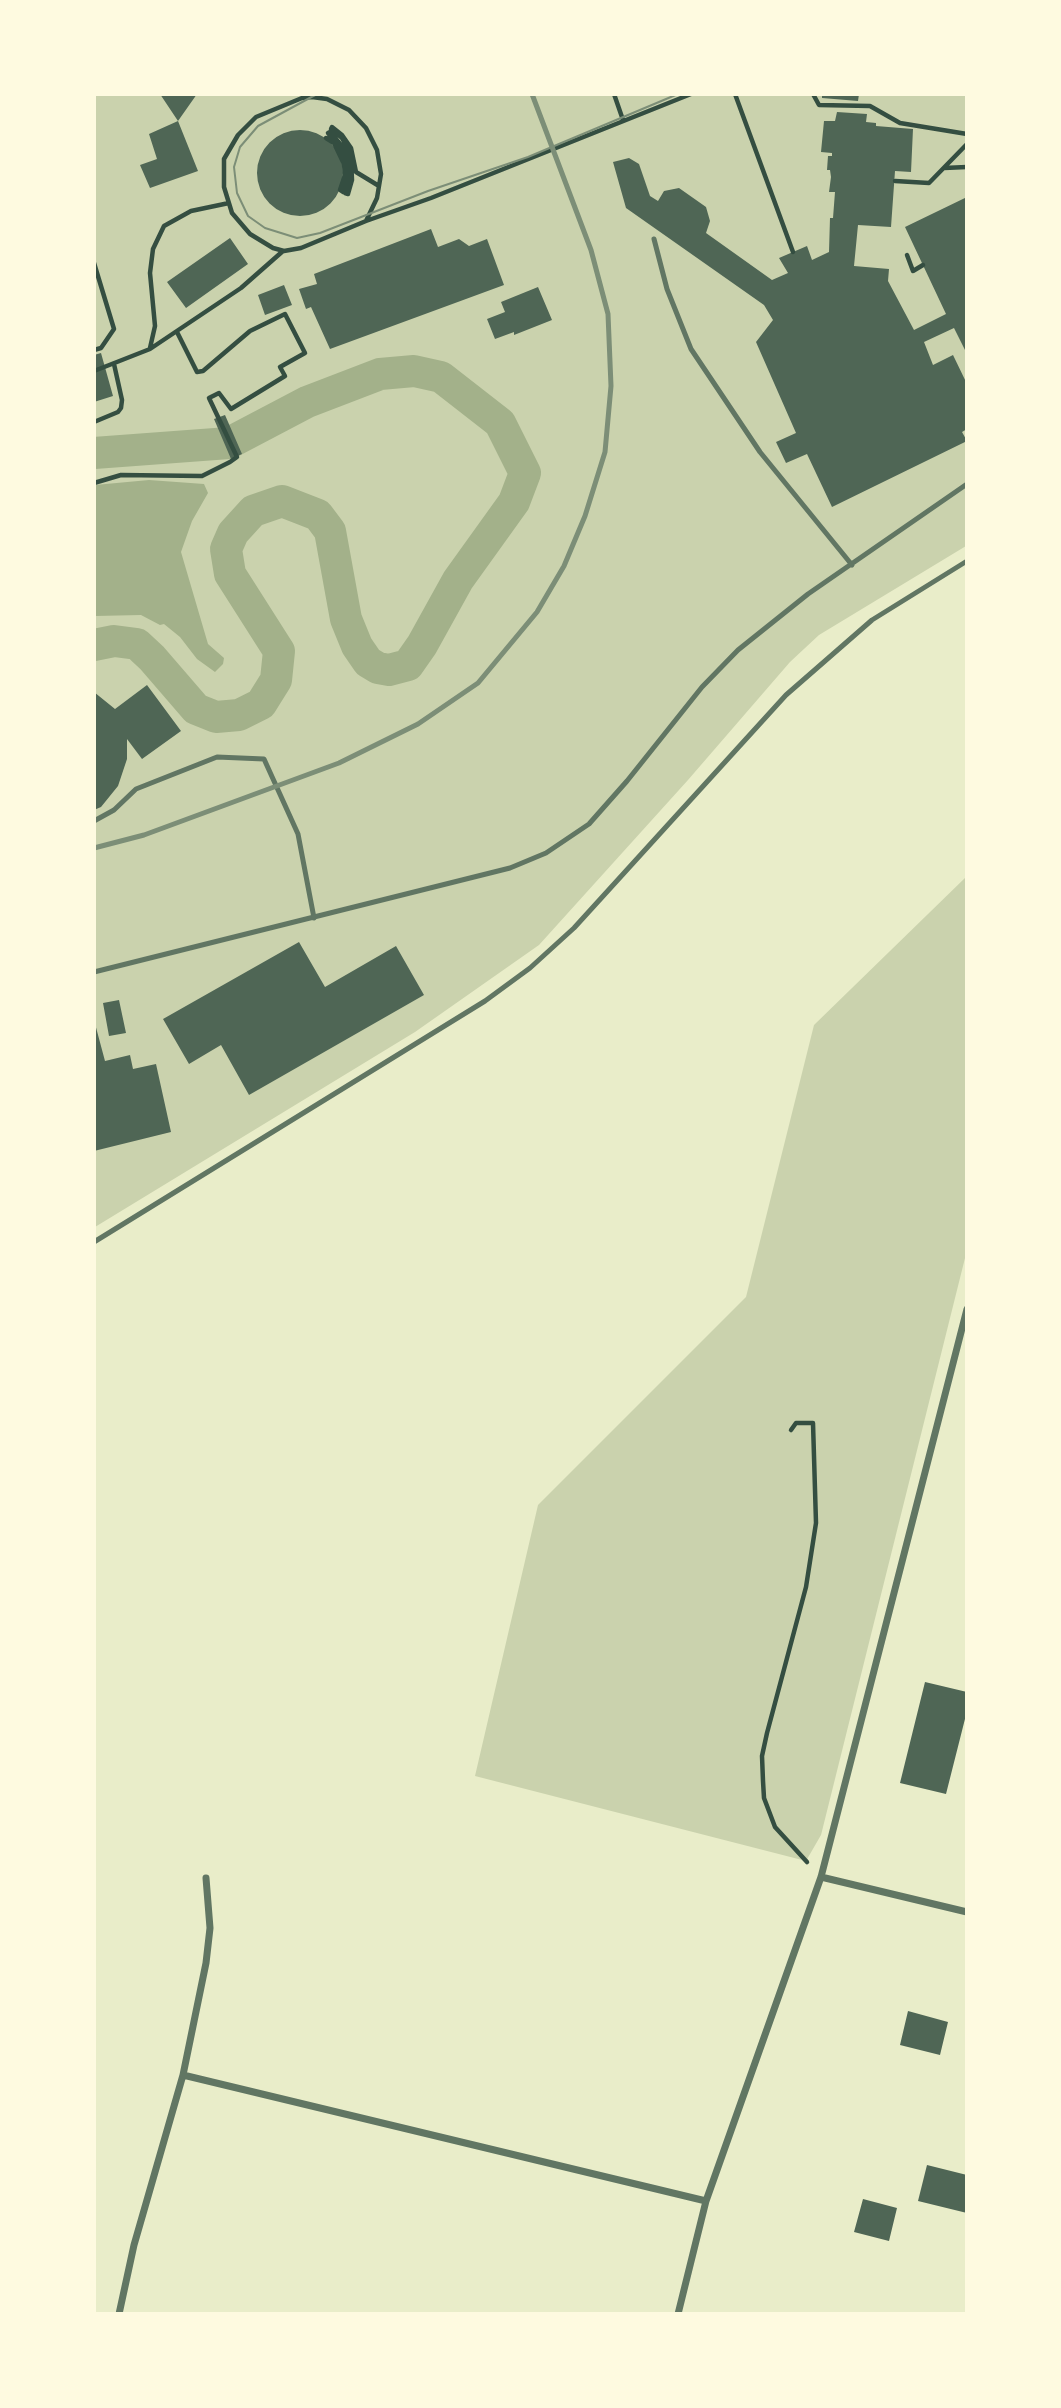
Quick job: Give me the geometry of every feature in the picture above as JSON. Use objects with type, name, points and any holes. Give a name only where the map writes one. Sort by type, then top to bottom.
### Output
[{"type":"street","points":[[678,2314],[706,2201],[821,1877],[967,1309]]},
{"type":"street","points":[[821,1877],[967,1912]]},
{"type":"street","points":[[120,2314],[134,2245],[183,2075],[206,1963],[210,1928],[206,1878]]},
{"type":"street","points":[[183,2075],[706,2201]]},
{"type":"lane","points":[[654,239],[667,289],[691,349],[760,452],[852,565]]},
{"type":"lane","points":[[94,972],[510,868],[546,853],[589,824],[702,687],[738,650],[808,594],[967,484]]},
{"type":"lane","points":[[94,1242],[485,1001],[530,968],[574,928],[786,695],[872,620],[967,561]]},
{"type":"lane","points":[[94,821],[114,810],[136,789],[217,757],[264,759],[298,834],[314,918]]},
{"type":"path","points":[[614,94],[623,120]]},
{"type":"path","points":[[673,94],[673,102]]},
{"type":"path","points":[[366,220],[377,198],[381,174],[377,150],[366,128],[348,110],[327,99],[312,97],[256,117],[238,135],[224,159],[224,187],[233,213],[250,234],[273,248],[284,251],[302,248],[366,220],[431,198],[691,94]]},
{"type":"path","points":[[735,94],[793,252]]},
{"type":"path","points":[[813,94],[819,105],[870,106],[900,123],[967,134]]},
{"type":"path","points":[[326,138],[334,144],[344,164],[345,176],[340,190],[343,192],[348,176],[347,166],[341,149],[328,133],[330,132],[347,152],[350,178],[345,193],[348,194],[352,180],[351,158],[342,138],[332,127],[342,135],[351,148],[356,172],[379,186]]},
{"type":"path","points":[[895,181],[929,184],[967,144]]},
{"type":"path","points":[[944,168],[967,167]]},
{"type":"path","points":[[150,349],[155,326],[150,273],[153,249],[164,226],[191,211],[229,203]]},
{"type":"path","points":[[94,371],[150,349],[177,332],[258,276],[284,251]]},
{"type":"path","points":[[907,255],[913,271],[923,265]]},
{"type":"path","points":[[94,263],[114,329],[101,348],[94,350]]},
{"type":"path","points":[[94,483],[121,475],[202,476],[237,457],[209,398],[219,393],[231,410],[285,376],[280,367],[305,353],[285,314],[250,331],[202,371],[197,372],[177,332]]},
{"type":"path","points":[[94,422],[118,412],[122,400],[114,363]]},
{"type":"path","points":[[791,1430],[796,1423],[813,1423],[816,1522],[806,1587],[762,1756],[764,1798],[775,1827],[821,1877]]},
{"type":"shaded area","points":[[95,95],[966,95],[966,546],[819,635],[790,662],[539,945],[415,1032],[95,1227]]},
{"type":"shaded area","points":[[149,480],[204,484],[208,493],[192,521],[181,552],[208,644],[224,658],[223,664],[215,672],[197,659],[180,637],[164,624],[160,625],[141,615],[95,616],[95,485]]},
{"type":"shaded area","points":[[966,877],[966,1254],[821,1835],[806,1861],[475,1776],[538,1505],[746,1297],[814,1025]]},
{"type":"building","points":[[160,94],[197,94],[178,121]]},
{"type":"building","points":[[822,94],[859,94],[858,101],[822,98]]},
{"type":"building","points":[[837,112],[867,114],[866,122],[876,123],[876,126],[913,129],[911,172],[895,171],[891,227],[858,225],[854,266],[889,269],[888,281],[914,330],[946,314],[905,227],[967,197],[967,354],[954,328],[924,342],[933,365],[953,355],[967,384],[967,429],[962,432],[967,441],[832,507],[807,454],[786,463],[776,442],[796,433],[756,342],[773,320],[764,305],[626,208],[613,162],[629,158],[639,164],[650,196],[658,201],[664,191],[679,188],[706,207],[710,221],[706,233],[772,280],[788,273],[779,258],[807,246],[812,260],[829,252],[830,218],[833,218],[835,192],[829,192],[831,177],[830,170],[827,170],[828,156],[832,156],[832,153],[821,152],[824,121],[835,121]]},
{"type":"building","points":[[178,121],[198,171],[150,188],[140,165],[157,159],[149,134]]},
{"type":"building","points":[[292,130],[308,130],[331,142],[340,156],[343,173],[340,190],[331,204],[308,216],[292,216],[276,209],[264,197],[257,181],[257,165],[264,149],[276,137]]},
{"type":"building","points":[[431,229],[438,247],[459,239],[469,246],[487,239],[504,285],[330,349],[311,307],[306,309],[299,289],[317,284],[314,274]]},
{"type":"building","points":[[230,238],[248,264],[186,308],[167,282]]},
{"type":"building","points":[[284,285],[292,305],[265,315],[258,295]]},
{"type":"building","points":[[538,287],[552,320],[514,335],[514,332],[495,339],[487,319],[505,312],[501,302]]},
{"type":"building","points":[[101,353],[113,396],[94,402],[94,355]]},
{"type":"building","points":[[225,415],[242,454],[231,459],[214,419]]},
{"type":"building","points":[[147,685],[181,731],[142,759],[127,739],[127,759],[118,786],[101,807],[94,810],[94,692],[115,709]]},
{"type":"building","points":[[299,942],[325,987],[396,946],[424,995],[249,1095],[221,1045],[189,1064],[163,1019]]},
{"type":"building","points":[[119,1000],[126,1033],[109,1036],[103,1003]]},
{"type":"building","points":[[94,1020],[105,1061],[130,1055],[133,1069],[156,1064],[171,1132],[94,1151]]},
{"type":"building","points":[[925,1682],[967,1692],[967,1711],[946,1794],[900,1783]]},
{"type":"building","points":[[908,2011],[948,2022],[940,2055],[900,2045]]},
{"type":"building","points":[[927,2165],[967,2175],[967,2213],[918,2201]]},
{"type":"building","points":[[863,2199],[897,2208],[889,2241],[854,2232]]},
{"type":"waterway","points":[[94,453],[229,443],[307,402],[380,374],[414,371],[441,377],[500,423],[525,473],[514,502],[458,580],[408,665],[389,670],[368,662],[357,646],[346,619],[330,531],[318,515],[282,501],[253,511],[233,533],[226,549],[230,574],[279,651],[276,680],[261,704],[239,715],[216,717],[196,709],[137,644],[114,641],[94,645]]},
{"type":"tram line","points":[[317,94],[258,126],[240,147],[234,167],[237,193],[248,216],[265,228],[297,238],[320,233],[428,191],[528,157],[678,94]]},
{"type":"railway","points":[[94,848],[144,835],[339,763],[418,724],[478,683],[537,612],[564,566],[585,516],[605,452],[611,386],[608,314],[591,250],[532,94]]}]
